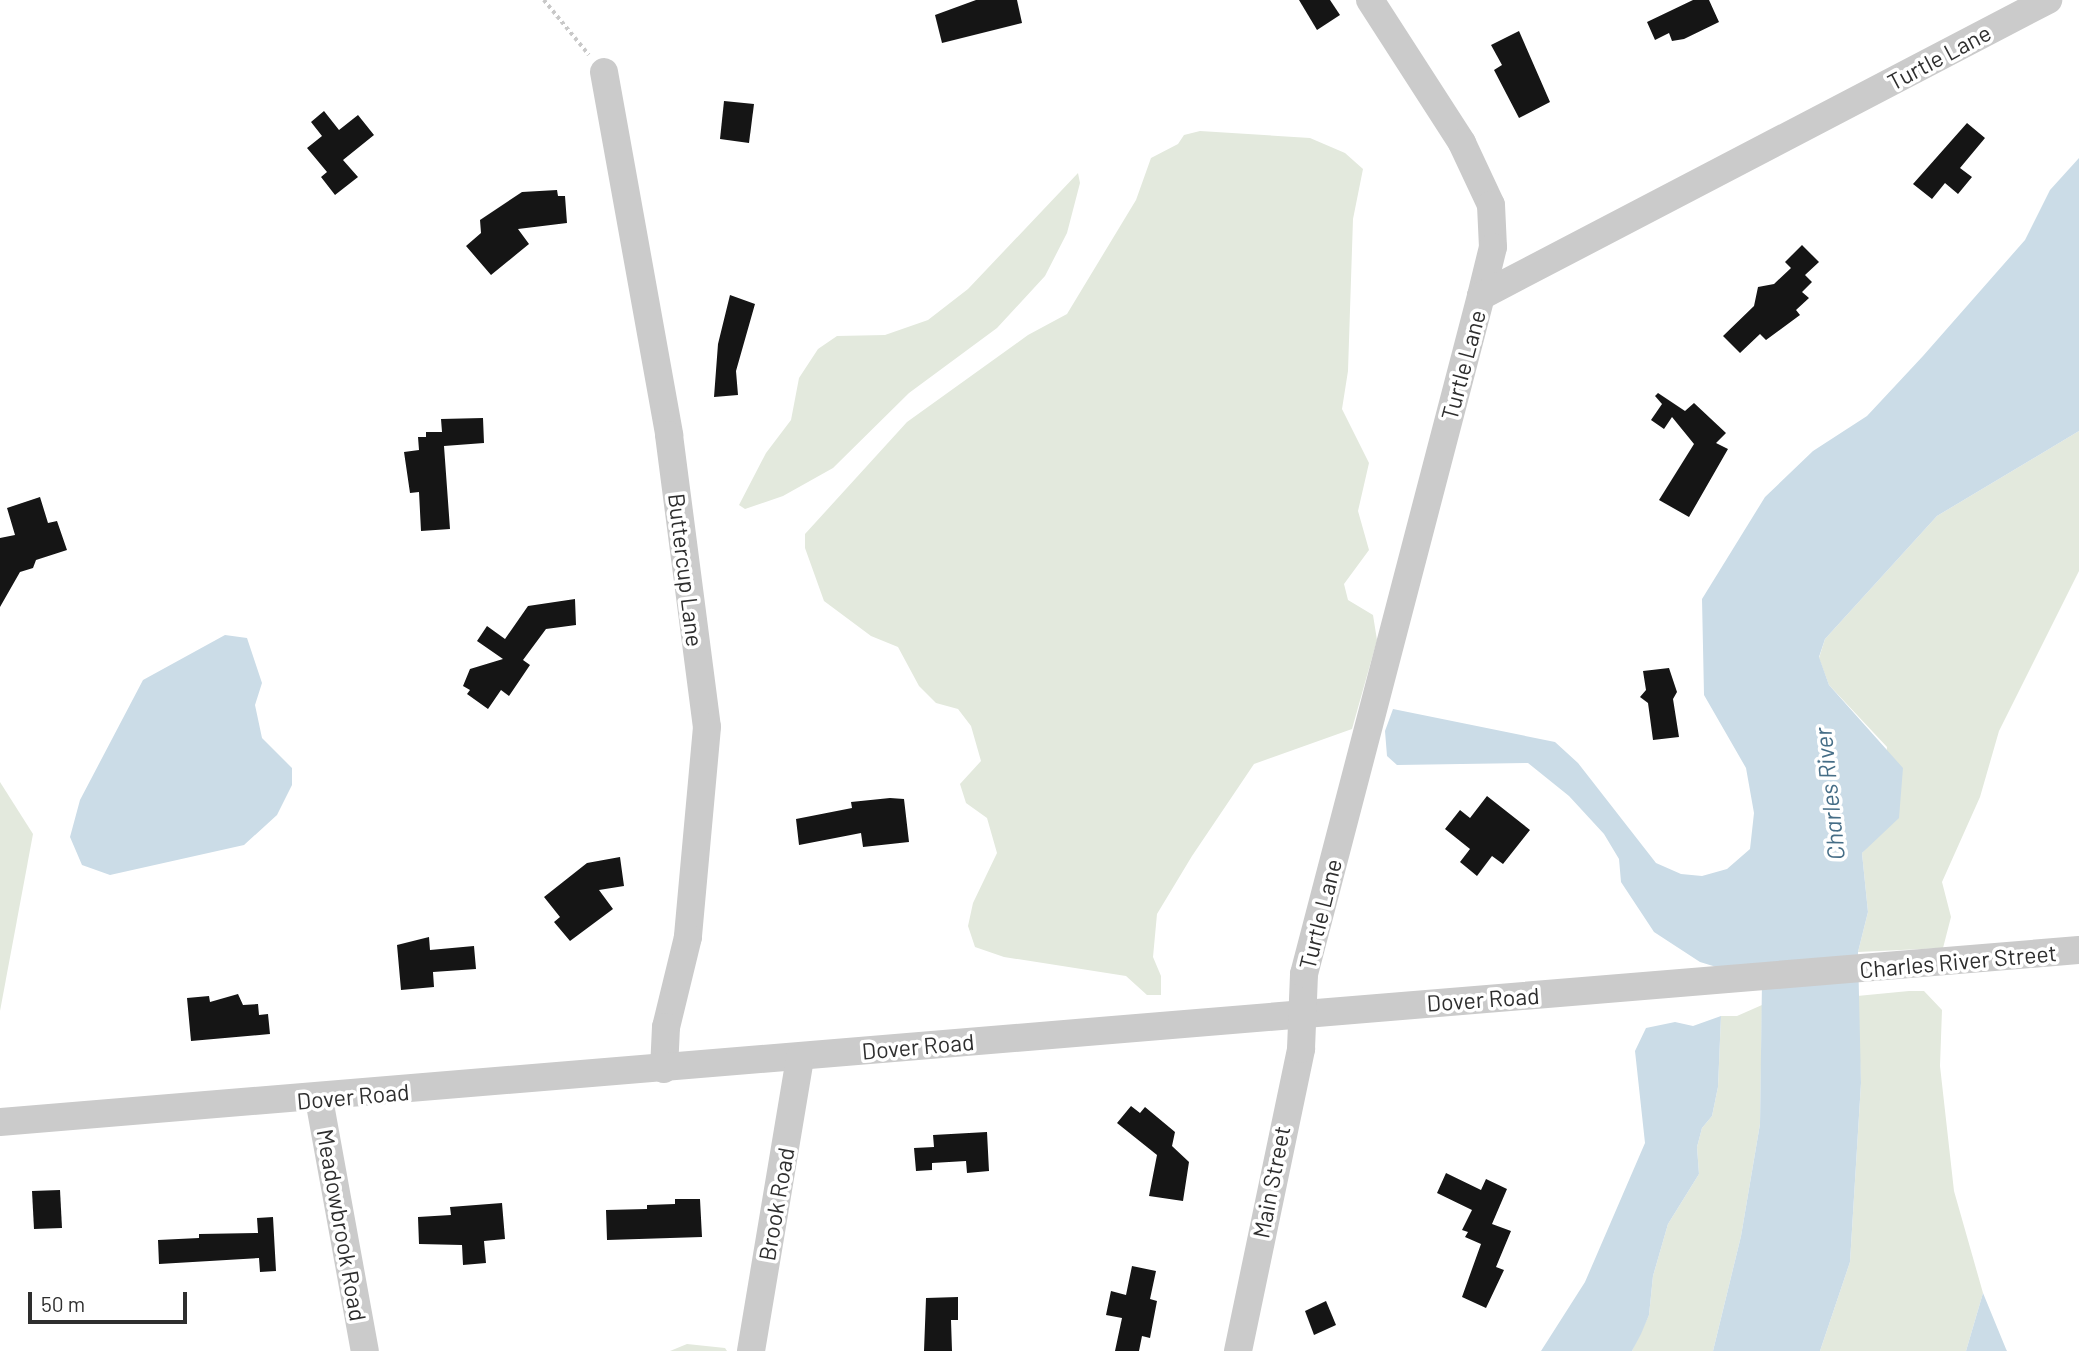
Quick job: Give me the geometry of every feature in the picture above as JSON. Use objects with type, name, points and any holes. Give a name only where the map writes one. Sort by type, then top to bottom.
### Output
[{"type":"street","points":[[1370,0],[1462,143],[1491,205],[1493,247],[1481,296]]},
{"type":"street","name":"Turtle Lane","points":[[1301,1013],[1304,974],[1481,296],[2048,0]]},
{"type":"street","name":"Buttercup Lane","points":[[604,72],[669,435],[707,727],[688,937],[666,1027],[664,1069]]},
{"type":"street","name":"Charles River Street","points":[[1837,970],[2079,950]]},
{"type":"street","name":"Dover Road","points":[[0,1122],[320,1099],[1301,1013],[1837,970]]},
{"type":"street","name":"Main Street","points":[[1238,1351],[1301,1049],[1301,1013]]},
{"type":"street","name":"Brook Road","points":[[751,1351],[800,1058]]},
{"type":"street","name":"Meadowbrook Road","points":[[320,1099],[365,1351]]},
{"type":"path","points":[[544,0],[604,72]]},
{"type":"shaded area","points":[[1200,131],[1310,138],[1345,153],[1363,169],[1353,219],[1348,371],[1342,409],[1369,463],[1358,511],[1369,550],[1344,584],[1348,600],[1373,615],[1377,640],[1352,729],[1254,764],[1192,856],[1157,914],[1153,957],[1161,976],[1161,995],[1147,995],[1126,976],[1004,957],[975,947],[968,926],[973,903],[997,853],[987,818],[966,803],[960,784],[981,761],[971,726],[958,709],[936,703],[919,686],[898,647],[871,636],[824,601],[805,548],[805,534],[907,422],[1028,335],[1067,314],[1136,200],[1151,158],[1178,144],[1184,135]]},
{"type":"shaded area","points":[[1078,173],[1080,183],[1067,233],[1045,276],[997,328],[909,393],[833,468],[783,496],[745,509],[739,505],[766,453],[791,420],[799,378],[818,349],[837,336],[885,335],[928,320],[968,289]]},
{"type":"shaded area","points":[[2079,431],[2079,571],[1999,731],[1980,797],[1942,882],[1951,917],[1943,948],[1858,952],[1868,912],[1862,853],[1878,835],[1887,747],[1829,685],[1819,658],[1825,639],[1937,516]]},
{"type":"shaded area","points":[[0,782],[33,834],[0,1011]]},
{"type":"shaded area","points":[[1924,991],[1942,1010],[1940,1066],[1954,1191],[1983,1293],[1966,1351],[1820,1351],[1850,1262],[1861,1083],[1857,996]]},
{"type":"shaded area","points":[[1762,1005],[1760,1124],[1741,1236],[1713,1351],[1632,1351],[1649,1315],[1653,1276],[1668,1224],[1699,1174],[1697,1147],[1702,1128],[1712,1116],[1718,1087],[1721,1016],[1737,1016]]},
{"type":"shaded area","points":[[687,1344],[725,1348],[727,1351],[670,1351]]},
{"type":"water","name":"Charles River","points":[[2079,158],[2079,431],[1937,516],[1825,639],[1819,657],[1829,685],[1903,768],[1899,818],[1862,853],[1868,912],[1858,952],[1861,1083],[1850,1262],[1820,1351],[1713,1351],[1741,1236],[1760,1124],[1762,981],[1700,962],[1654,932],[1621,882],[1619,859],[1604,834],[1569,796],[1528,763],[1397,765],[1387,756],[1385,731],[1393,709],[1555,742],[1578,763],[1656,863],[1681,874],[1702,876],[1727,869],[1750,849],[1754,813],[1746,768],[1704,695],[1702,599],[1765,497],[1813,451],[1867,416],[1923,356],[2025,240],[2050,190]]},
{"type":"water","points":[[225,635],[247,638],[262,683],[255,705],[262,738],[292,768],[292,785],[277,815],[244,845],[110,875],[82,865],[70,837],[80,800],[143,680]]},
{"type":"water","points":[[1721,1016],[1718,1087],[1712,1116],[1702,1128],[1697,1147],[1699,1174],[1668,1224],[1653,1276],[1649,1315],[1632,1351],[1541,1351],[1585,1282],[1645,1143],[1635,1051],[1646,1028],[1675,1022],[1693,1026]]},
{"type":"water","points":[[1983,1293],[2006,1349],[2007,1351],[1966,1351]]},
{"type":"building","points":[[976,0],[1017,0],[1022,23],[942,43],[935,15]]},
{"type":"building","points":[[1299,0],[1330,0],[1340,15],[1317,30]]},
{"type":"building","points":[[1693,0],[1709,0],[1719,22],[1684,39],[1672,41],[1669,33],[1655,40],[1647,22]]},
{"type":"building","points":[[1519,31],[1550,102],[1519,118],[1494,70],[1502,65],[1491,45]]},
{"type":"building","points":[[724,101],[754,104],[749,143],[720,139]]},
{"type":"building","points":[[324,111],[339,130],[358,115],[374,135],[343,160],[358,177],[335,195],[321,177],[327,172],[307,148],[322,136],[311,122]]},
{"type":"building","points":[[1967,123],[1985,138],[1960,168],[1972,177],[1958,194],[1945,183],[1932,199],[1913,184]]},
{"type":"building","points":[[557,190],[558,196],[565,196],[567,223],[518,229],[529,244],[491,275],[466,246],[481,233],[480,220],[522,192]]},
{"type":"building","points":[[1802,245],[1819,262],[1805,275],[1812,282],[1802,292],[1809,298],[1796,310],[1800,315],[1766,340],[1760,334],[1740,353],[1723,336],[1754,306],[1758,287],[1774,284],[1791,268],[1785,262]]},
{"type":"building","points":[[730,295],[755,304],[736,371],[738,395],[714,397],[718,344]]},
{"type":"building","points":[[1658,393],[1685,411],[1694,403],[1726,433],[1716,443],[1728,449],[1689,517],[1659,500],[1694,444],[1672,417],[1664,429],[1651,420],[1662,404],[1655,396]]},
{"type":"building","points":[[483,418],[484,443],[444,446],[450,529],[421,531],[419,492],[410,493],[404,452],[419,450],[418,437],[426,437],[426,432],[442,432],[441,419]]},
{"type":"building","points":[[40,497],[48,523],[57,521],[67,550],[36,560],[33,568],[20,572],[0,607],[0,538],[15,535],[7,508]]},
{"type":"building","points":[[575,599],[576,625],[546,629],[523,660],[530,665],[509,696],[501,690],[488,709],[467,694],[470,690],[463,686],[470,669],[503,659],[477,641],[487,626],[505,639],[528,606]]},
{"type":"building","points":[[1669,668],[1677,692],[1673,699],[1679,737],[1653,740],[1648,703],[1640,697],[1646,690],[1643,671]]},
{"type":"building","points":[[1487,796],[1530,830],[1503,864],[1492,856],[1477,876],[1460,862],[1470,849],[1445,829],[1460,810],[1470,818]]},
{"type":"building","points":[[904,799],[909,842],[863,847],[861,833],[799,845],[796,819],[852,808],[851,802]]},
{"type":"building","points":[[620,857],[624,886],[599,890],[613,909],[570,941],[554,922],[560,917],[544,897],[587,863]]},
{"type":"building","points":[[429,937],[430,950],[474,946],[476,969],[433,972],[434,987],[401,990],[397,945]]},
{"type":"building","points":[[238,994],[243,1005],[258,1004],[259,1015],[268,1014],[270,1034],[191,1041],[187,998],[209,996],[210,1002]]},
{"type":"building","points":[[1131,1106],[1140,1113],[1145,1107],[1175,1132],[1172,1146],[1189,1162],[1183,1201],[1149,1196],[1157,1155],[1117,1123]]},
{"type":"building","points":[[987,1132],[989,1171],[967,1173],[966,1161],[932,1163],[932,1170],[916,1171],[914,1148],[934,1147],[933,1135]]},
{"type":"building","points":[[1446,1173],[1481,1190],[1486,1179],[1507,1189],[1492,1224],[1511,1231],[1496,1267],[1504,1270],[1486,1308],[1462,1297],[1481,1244],[1465,1237],[1468,1232],[1462,1230],[1472,1210],[1437,1193]]},
{"type":"building","points":[[60,1190],[62,1228],[34,1229],[32,1191]]},
{"type":"building","points":[[675,1199],[700,1199],[702,1237],[607,1240],[606,1210],[647,1209],[647,1205],[675,1204]]},
{"type":"building","points":[[502,1203],[505,1239],[484,1241],[486,1263],[463,1265],[462,1245],[419,1244],[418,1217],[451,1215],[450,1207]]},
{"type":"building","points":[[273,1217],[276,1271],[260,1272],[259,1258],[159,1264],[158,1240],[199,1238],[199,1234],[258,1233],[257,1218]]},
{"type":"building","points":[[1132,1266],[1156,1271],[1150,1299],[1157,1301],[1150,1338],[1142,1336],[1139,1351],[1115,1351],[1122,1318],[1106,1315],[1111,1291],[1126,1295]]},
{"type":"building","points":[[958,1297],[958,1320],[951,1320],[952,1351],[924,1351],[926,1298]]},
{"type":"building","points":[[1326,1301],[1336,1325],[1314,1335],[1305,1311]]}]
